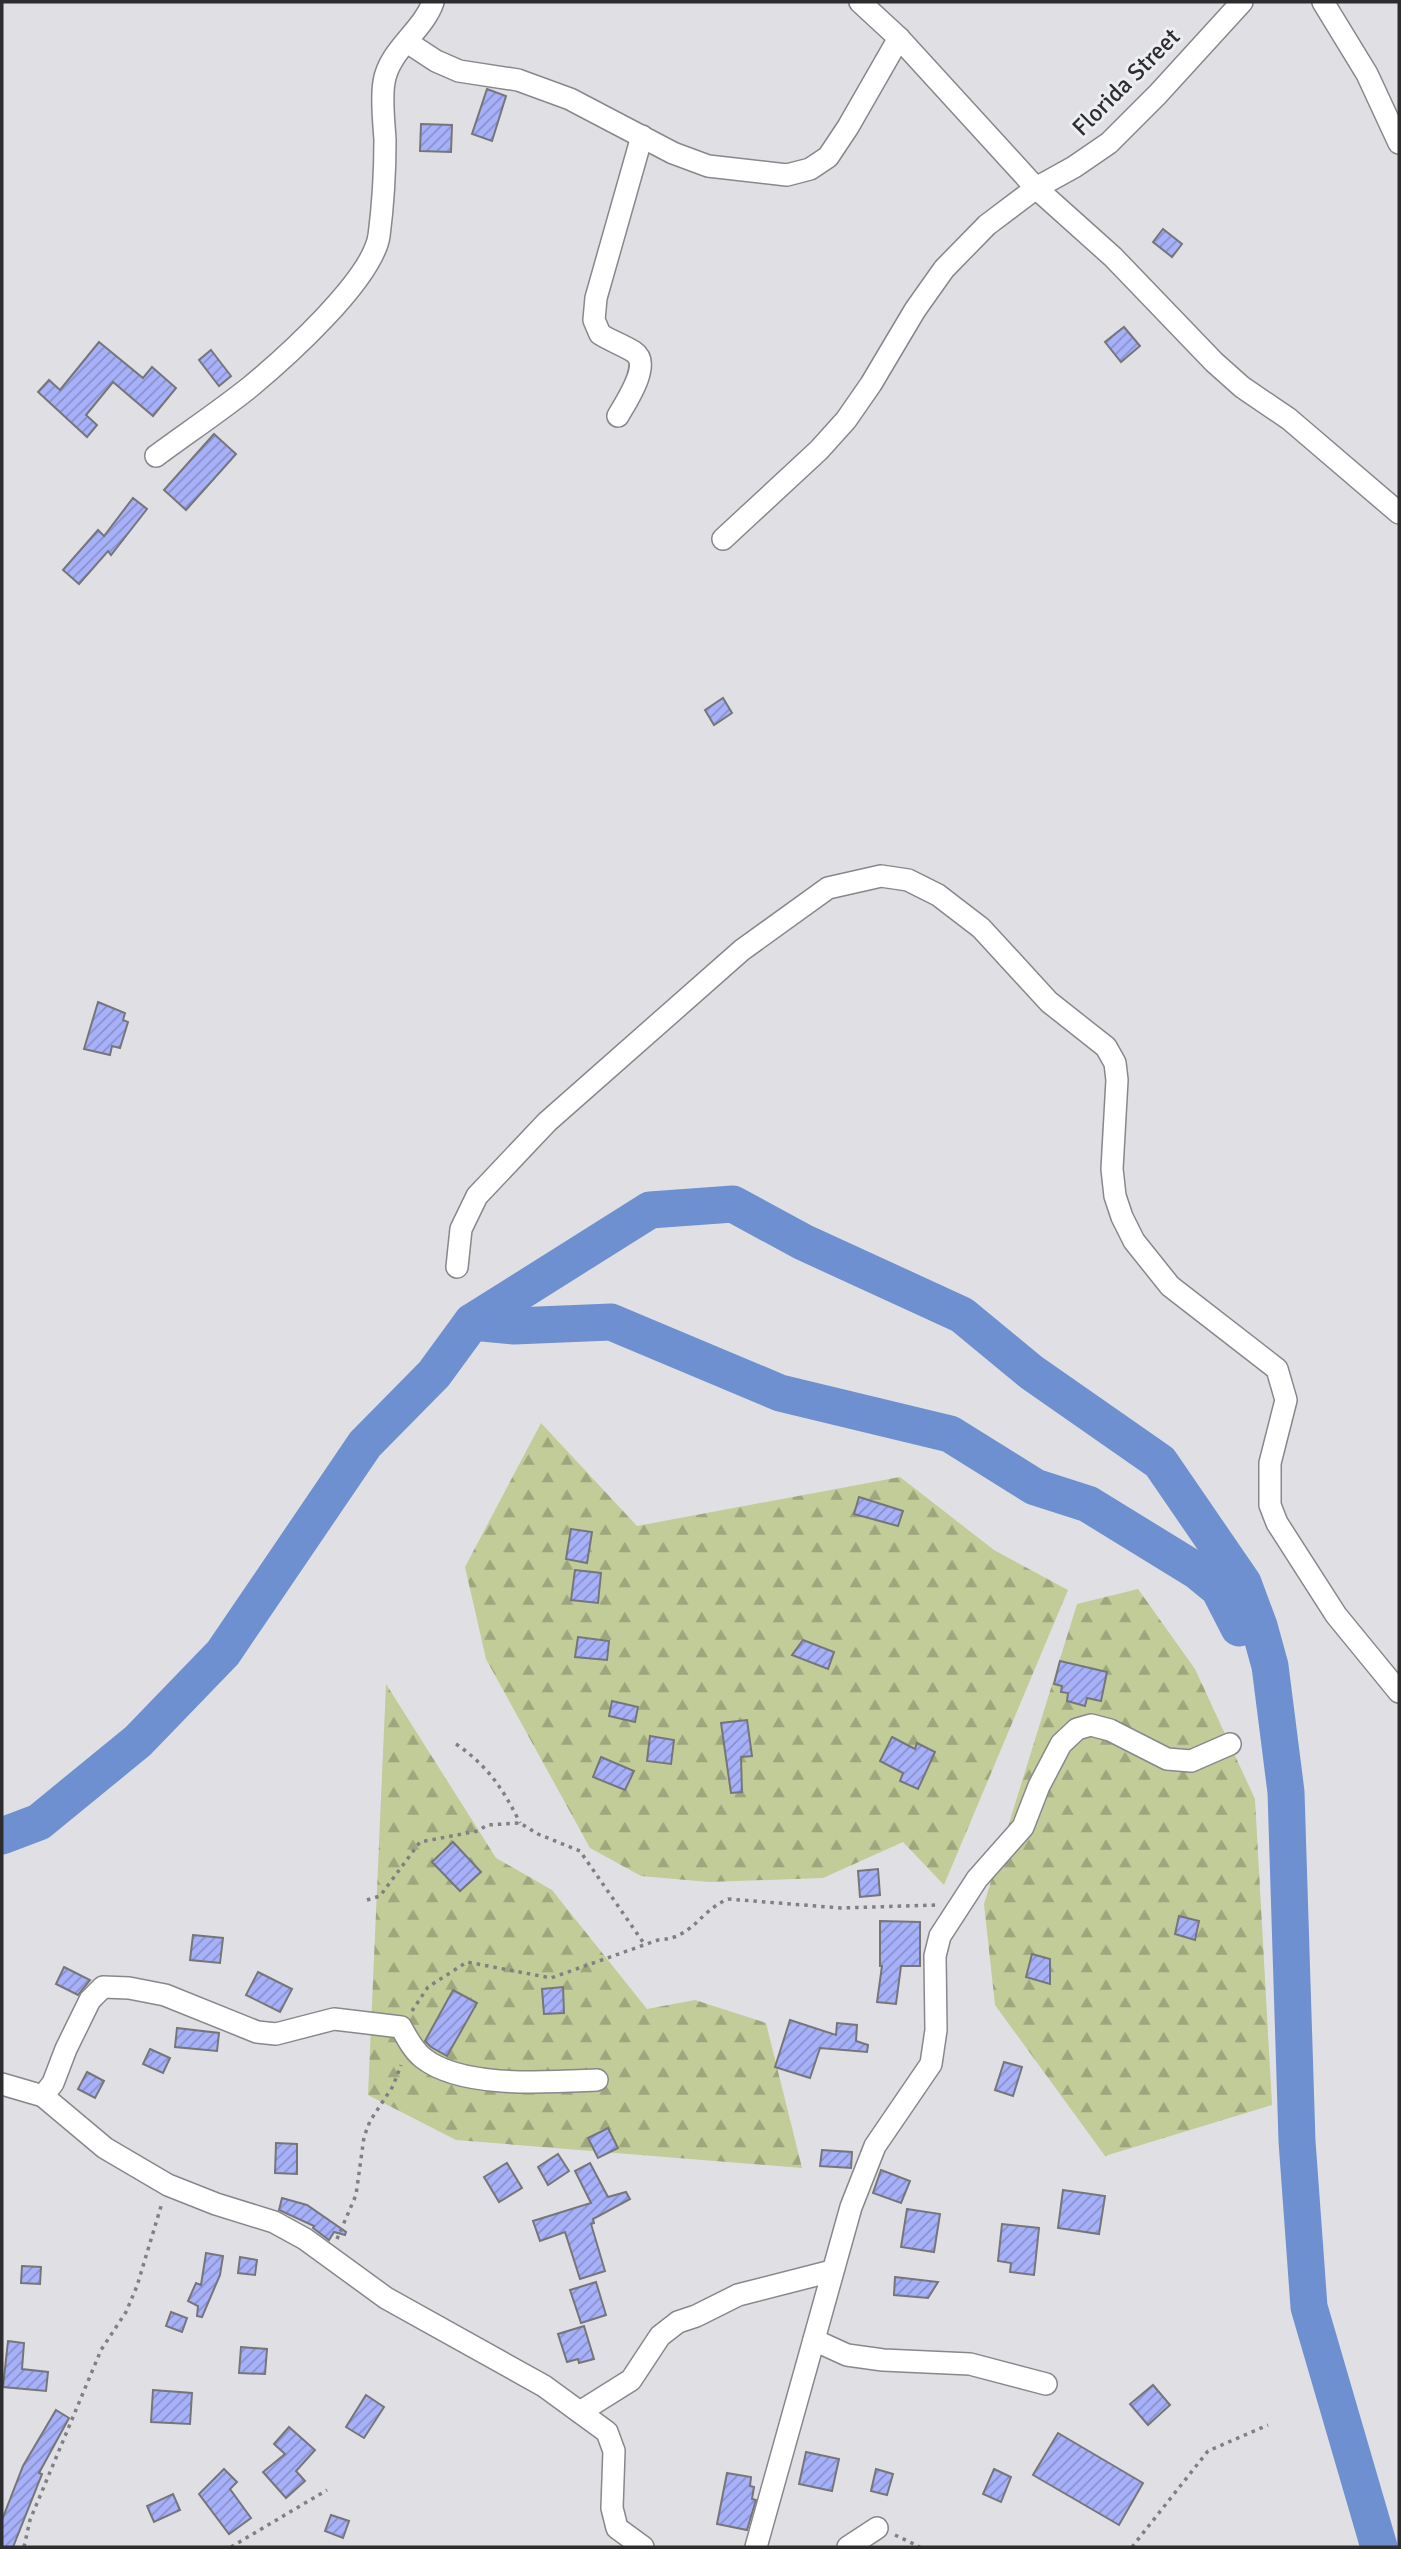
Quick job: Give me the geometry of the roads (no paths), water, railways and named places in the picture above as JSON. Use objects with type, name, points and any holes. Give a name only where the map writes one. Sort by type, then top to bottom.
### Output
[{"type":"street","points":[[156,456],[250,387],[307,334],[367,265],[379,238],[385,154],[384,82],[392,61],[430,12],[433,2]]},
{"type":"street","points":[[860,2],[899,38],[1037,188],[1113,257],[1214,362],[1242,387],[1289,419],[1399,513]]},
{"type":"street","name":"Florida Street","points":[[723,539],[819,450],[846,420],[944,269],[987,225],[1037,188],[1109,143],[1242,2]]},
{"type":"street","points":[[1323,2],[1367,74],[1399,143]]},
{"type":"street","points":[[407,43],[459,71],[518,80],[570,99],[673,153],[708,166],[787,175],[810,169],[828,157],[899,38]]},
{"type":"street","points":[[618,416],[641,370],[640,359],[635,353],[600,334],[594,320],[596,298],[642,136]]},
{"type":"street","points":[[457,1267],[461,1229],[477,1196],[547,1122],[742,950],[828,888],[881,876],[908,880],[938,895],[981,928],[1049,1002],[1106,1047],[1115,1063],[1117,1080],[1112,1170],[1115,1196],[1122,1217],[1134,1241],[1170,1286],[1277,1369],[1286,1401],[1270,1463],[1270,1505],[1277,1523],[1336,1615],[1399,1692]]},
{"type":"street","points":[[756,2547],[851,2207],[875,2146],[930,2064],[936,2030],[935,1956],[940,1936],[977,1879],[1023,1827],[1039,1786],[1061,1744],[1077,1729],[1091,1726],[1110,1730],[1167,1759],[1191,1761],[1230,1744]]},
{"type":"street","points":[[43,2096],[53,2083],[90,2000],[103,1987],[129,1988],[165,1995],[257,2032],[276,2034],[334,2019],[405,2035],[424,2058],[449,2071],[484,2079],[524,2082],[597,2080]]},
{"type":"street","points":[[2,2084],[43,2096],[105,2148],[167,2185],[274,2222],[305,2239],[386,2298],[544,2386],[580,2412],[607,2432],[614,2451],[612,2508],[617,2528],[643,2547]]},
{"type":"street","points":[[580,2412],[631,2380],[660,2336],[678,2322],[696,2316],[738,2294],[832,2272]]},
{"type":"street","points":[[814,2340],[848,2355],[883,2360],[970,2364],[1046,2384]]},
{"type":"street","points":[[848,2547],[877,2528]]},
{"type":"waterway","points":[[2,1836],[39,1822],[138,1741],[223,1653],[365,1444],[434,1374],[472,1322],[650,1210],[733,1204],[803,1242],[962,1315],[1031,1372],[1160,1462],[1243,1583],[1259,1626],[1270,1666],[1286,1792],[1297,2141],[1309,2307],[1379,2547]]},
{"type":"waterway","points":[[472,1322],[514,1326],[611,1322],[780,1393],[950,1434],[1035,1487],[1088,1504],[1197,1571],[1219,1589],[1239,1628]]}]
